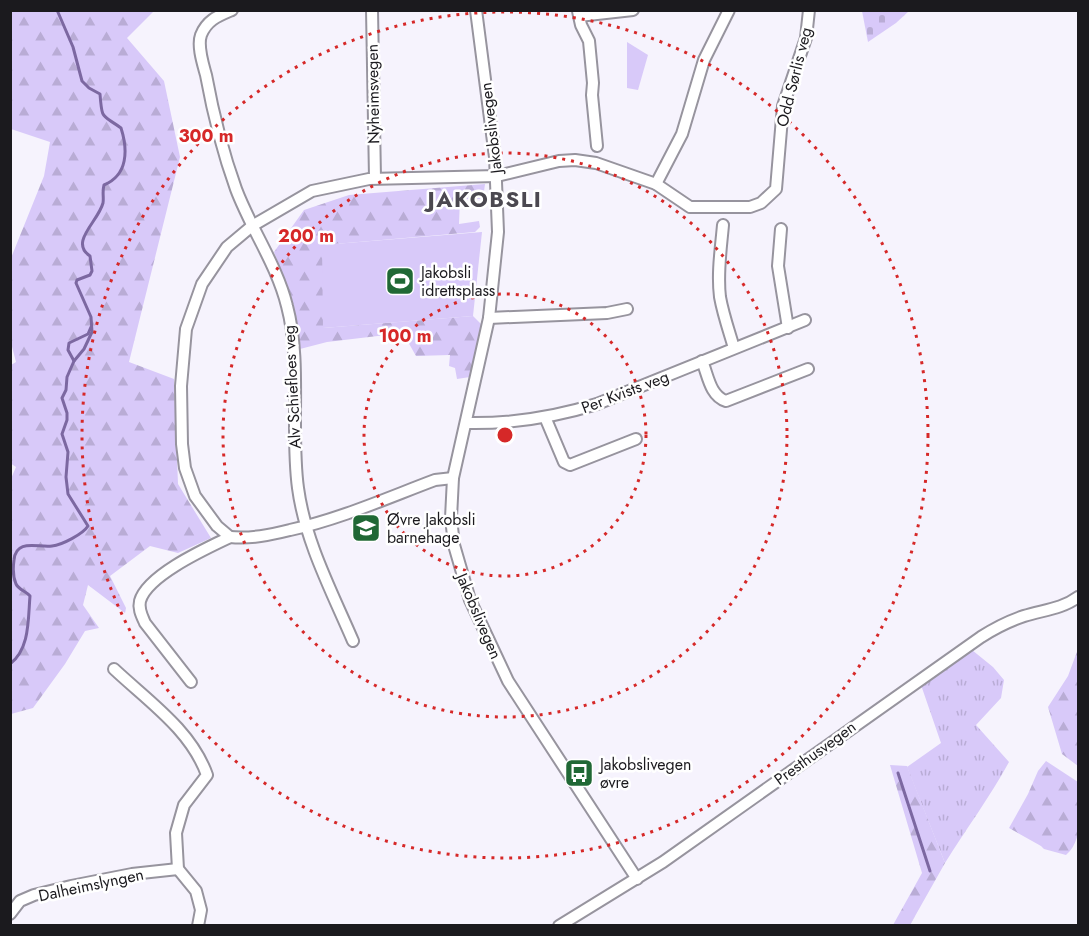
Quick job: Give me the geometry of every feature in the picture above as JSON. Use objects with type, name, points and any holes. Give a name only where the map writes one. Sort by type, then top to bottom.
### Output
[{"type":"street","name":"Alv Schiefloes veg","points":[[232,10],[212,18],[206,27],[201,36],[202,58],[226,159],[236,190],[279,279],[288,308],[292,340],[298,486],[306,526],[353,641]]},
{"type":"street","name":"Nyheimsvegen","points":[[372,10],[375,178]]},
{"type":"street","name":"Jakobslivegen","points":[[476,10],[497,176],[497,248],[489,318],[453,478],[451,519],[457,558],[470,600],[496,658],[533,721],[637,879]]},
{"type":"street","points":[[597,146],[590,41],[581,25],[579,13],[633,10]]},
{"type":"street","points":[[656,184],[682,134],[704,60],[729,10]]},
{"type":"street","name":"Odd Sørlis veg","points":[[230,537],[217,526],[195,496],[185,468],[182,444],[181,386],[186,329],[202,284],[227,247],[252,226],[312,191],[375,178],[497,176],[559,161],[575,160],[596,163],[656,184],[690,207],[750,207],[761,203],[776,189],[783,106],[806,38],[809,10]]},
{"type":"street","points":[[723,225],[719,263],[720,296],[734,348]]},
{"type":"street","points":[[781,229],[778,266],[788,328]]},
{"type":"street","points":[[489,318],[606,313],[627,309]]},
{"type":"street","name":"Per Kvists veg","points":[[466,423],[545,417],[597,404],[805,320]]},
{"type":"street","points":[[702,361],[715,394],[719,399],[726,401],[808,369]]},
{"type":"street","points":[[545,417],[564,462],[570,465],[636,439]]},
{"type":"street","points":[[191,682],[145,623],[140,613],[139,603],[149,587],[172,568],[230,537],[254,537],[326,522],[435,480],[453,478]]},
{"type":"street","name":"Presthusvegen","points":[[559,926],[637,879],[981,637],[1002,625],[1070,603],[1078,597]]},
{"type":"street","points":[[114,669],[184,733],[202,761],[207,775],[184,805],[176,833],[178,869],[196,891],[201,910],[195,925]]},
{"type":"street","name":"Dalheimslyngen","points":[[10,914],[20,902],[70,886],[132,874],[178,869]]},
{"type":"green space","points":[[11,10],[154,11],[127,38],[164,81],[180,157],[129,362],[174,379],[178,484],[211,538],[178,553],[150,546],[110,576],[126,608],[125,613],[88,585],[83,605],[99,628],[85,631],[65,664],[33,708],[11,714],[10,481],[16,467],[10,463],[11,365],[16,362],[10,339],[11,258],[44,176],[50,142],[11,129]]},
{"type":"green space","points":[[862,10],[909,11],[868,42]]},
{"type":"green space","points":[[627,42],[648,55],[638,90],[627,88]]},
{"type":"green space","points":[[485,184],[483,199],[460,199],[459,224],[479,221],[480,227],[475,232],[323,245],[323,328],[473,316],[481,324],[470,377],[457,379],[455,368],[449,366],[450,355],[416,356],[403,333],[327,342],[300,349],[288,287],[274,252],[304,210],[349,195]]},
{"type":"green space","name":"Jakobsli idrettsplass","points":[[482,232],[473,316],[323,328],[322,245]]},
{"type":"green space","points":[[1078,649],[1078,766],[1062,754],[1048,707],[1068,676]]},
{"type":"green space","points":[[972,650],[993,667],[1004,680],[1001,698],[976,725],[1009,762],[945,863],[907,767],[941,743],[921,685]]},
{"type":"green space","points":[[1046,761],[1078,782],[1080,821],[1076,840],[1066,855],[1044,849],[1009,828],[1038,771]]},
{"type":"green space","points":[[890,765],[907,766],[945,863],[910,925],[893,925],[922,873]]},
{"type":"waterway","points":[[10,664],[17,658],[25,642],[30,596],[19,588],[15,581],[13,566],[16,553],[23,546],[61,544],[77,536],[88,526],[68,494],[66,477],[68,452],[62,434],[67,413],[62,398],[74,361],[84,349],[92,332],[91,317],[76,283],[77,280],[90,275],[92,271],[90,256],[82,244],[103,203],[104,185],[118,175],[125,153],[121,128],[104,116],[100,94],[82,81],[73,47],[57,10]]},
{"type":"waterway","points":[[74,361],[68,350],[69,343],[88,334],[91,327]]},
{"type":"waterway","points":[[898,773],[930,871]]},
{"type":"place","name":"Jakobsli idrettsplass","points":[[400,281]]},
{"type":"place","name":"Øvre Jakobsli barnehage","points":[[366,528]]},
{"type":"place","name":"Jakobslivegen øvre","points":[[579,773]]},
{"type":"district","name":"JAKOBSLI","points":[[485,199]]}]
